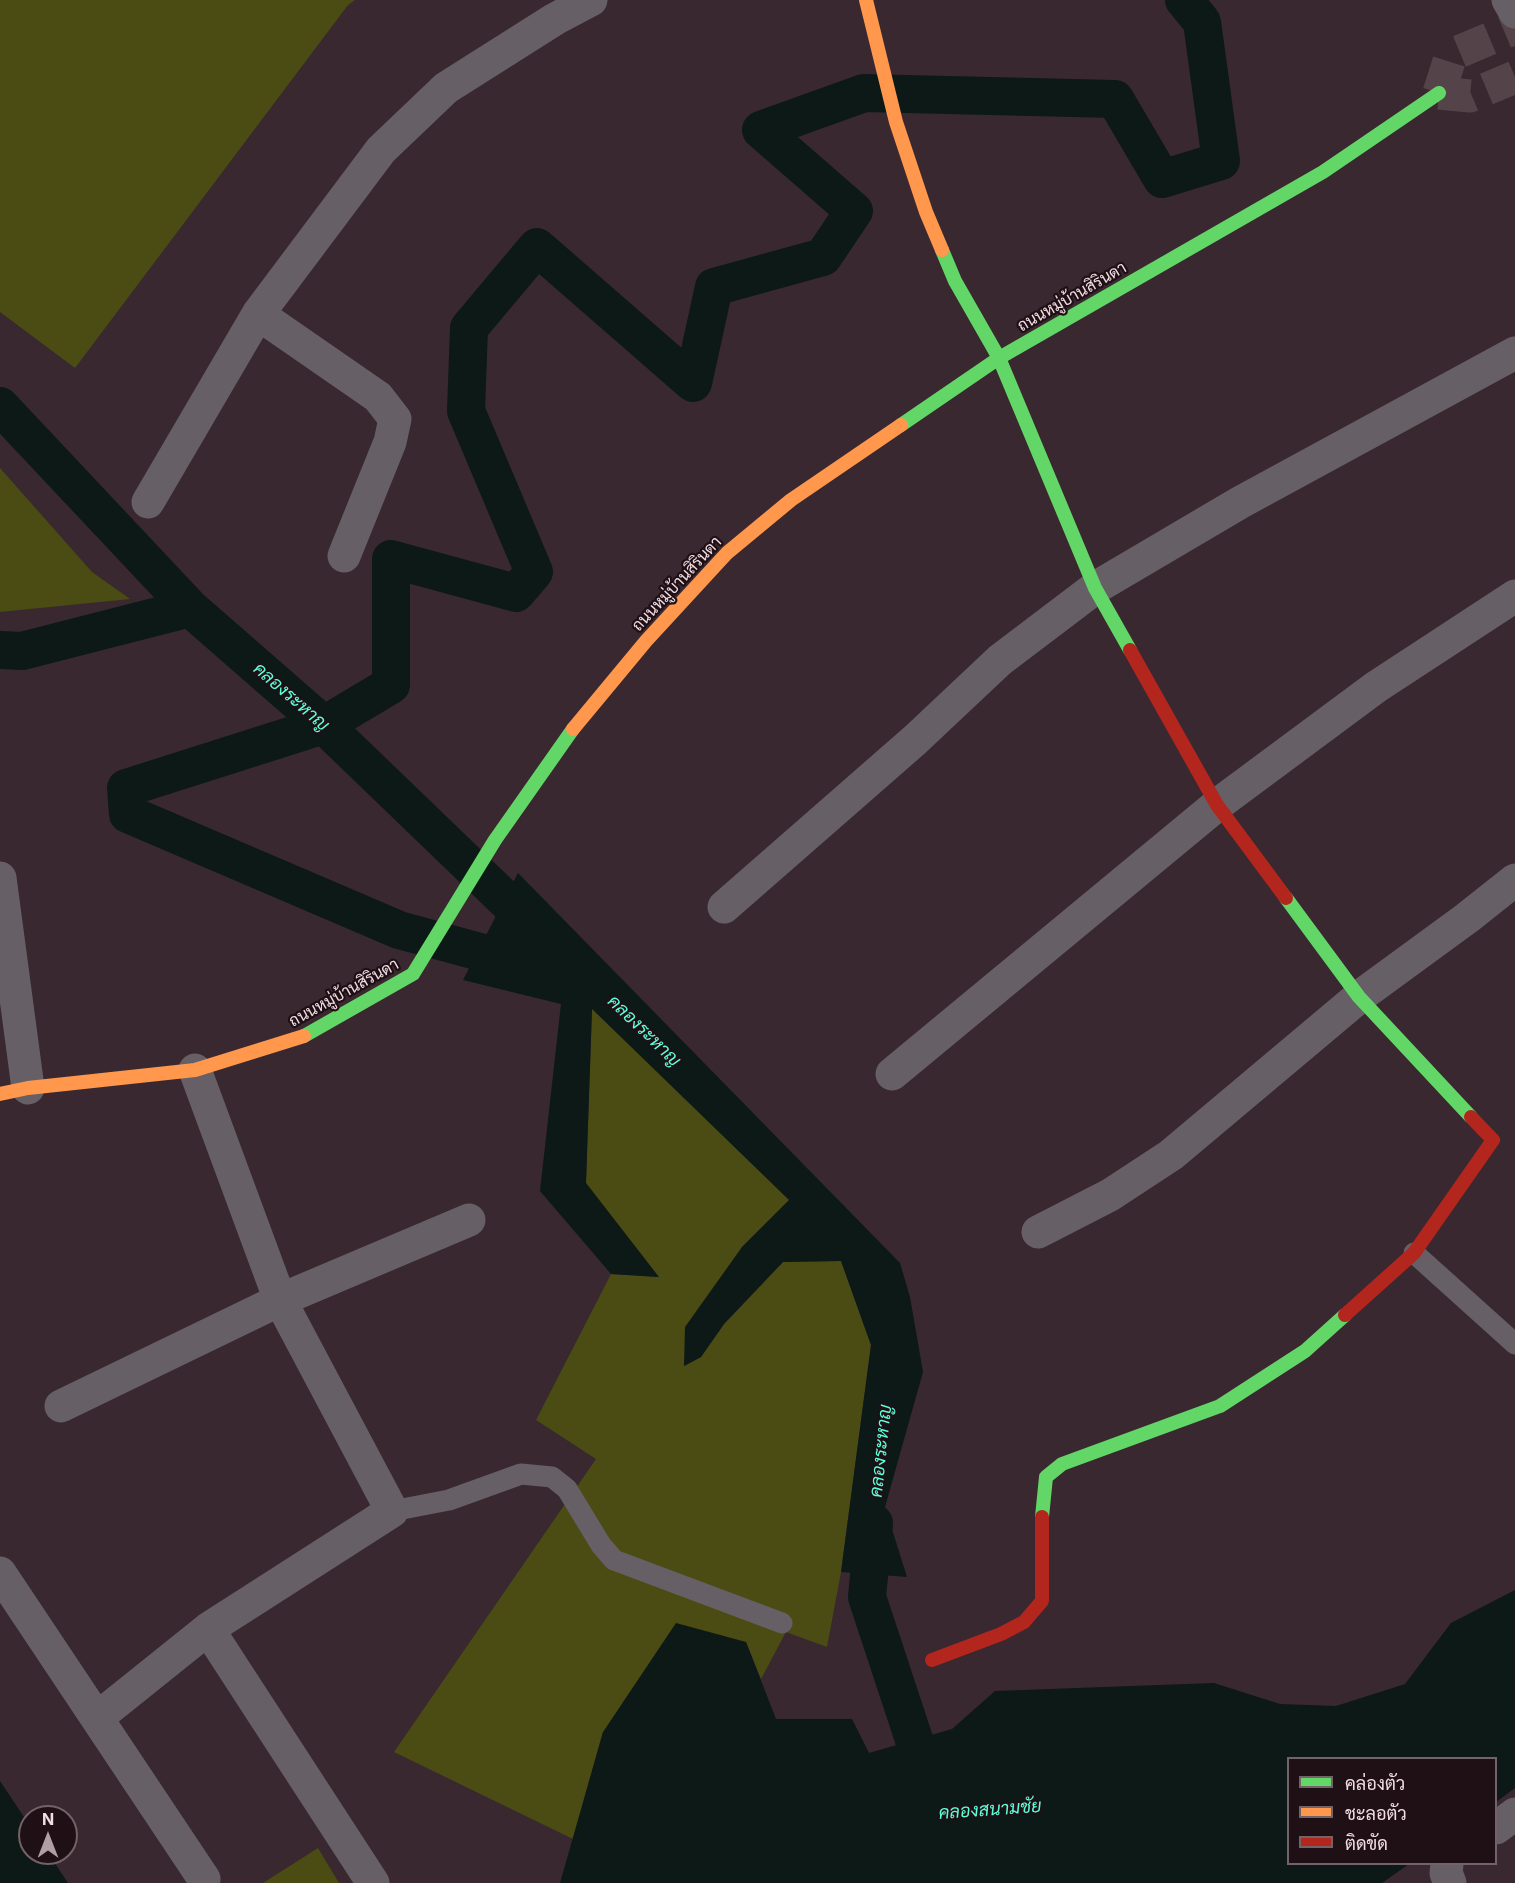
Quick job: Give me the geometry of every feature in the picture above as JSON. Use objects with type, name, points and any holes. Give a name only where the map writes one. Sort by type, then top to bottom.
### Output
[{"type":"street","points":[[148,502],[258,314],[381,150],[446,88],[555,19],[591,0]]},
{"type":"street","points":[[866,0],[896,122],[926,212],[955,281],[999,358],[1095,588],[1217,805],[1359,997],[1493,1140],[1414,1254],[1305,1351],[1220,1406],[1062,1464],[1046,1477],[1042,1503],[1042,1601],[1024,1622],[1001,1634],[932,1660]]},
{"type":"street","points":[[1508,0],[1515,12]]},
{"type":"street","name":"ถนนหมู่บ้านสิรินดา","points":[[14,1091],[195,1070],[303,1037],[413,974],[495,840],[568,734],[646,641],[727,553],[791,500],[999,358],[1323,172],[1439,93]]},
{"type":"street","points":[[258,314],[378,397],[395,419],[390,442],[344,556]]},
{"type":"street","points":[[724,907],[906,747],[1000,660],[1095,588],[1241,502],[1515,353]]},
{"type":"street","points":[[892,1074],[1217,805],[1376,687],[1515,596]]},
{"type":"street","points":[[0,878],[14,1091]]},
{"type":"street","points":[[1038,1232],[1110,1195],[1171,1155],[1359,997],[1515,880]]},
{"type":"street","points":[[97,1718],[208,1629],[392,1511],[280,1300],[195,1070]]},
{"type":"street","points":[[61,1406],[280,1300],[469,1220]]},
{"type":"street","points":[[0,1573],[204,1879]]},
{"type":"street","points":[[208,1629],[374,1883]]},
{"type":"street","points":[[1497,1827],[1515,1814]]},
{"type":"street","points":[[1447,1865],[1446,1873],[1450,1883]]},
{"type":"lane","points":[[1414,1254],[1515,1344]]},
{"type":"lane","points":[[392,1511],[449,1500],[521,1474],[552,1477],[567,1489],[601,1545],[614,1560],[782,1623]]},
{"type":"shaded area","points":[[0,0],[355,0],[348,5],[75,368],[0,312]]},
{"type":"shaded area","points":[[0,468],[92,572],[130,599],[0,612]]},
{"type":"shaded area","points":[[592,1008],[790,1200],[742,1247],[684,1366],[701,1357],[724,1324],[783,1262],[841,1261],[871,1345],[841,1572],[827,1647],[786,1632],[761,1679],[746,1642],[603,1732],[573,1839],[394,1752],[596,1459],[536,1420],[611,1274],[658,1277],[586,1183]]},
{"type":"shaded area","points":[[318,1848],[339,1883],[263,1883]]},
{"type":"water","points":[[518,873],[900,1263],[910,1297],[923,1372],[885,1507],[907,1577],[841,1572],[871,1345],[841,1261],[783,1262],[724,1324],[701,1357],[684,1366],[685,1327],[742,1247],[789,1200],[592,1009],[586,1183],[659,1277],[611,1274],[540,1191],[561,1004],[463,980]]},
{"type":"water","name":"คลองสนามชัย","points":[[1515,1590],[1515,1788],[1497,1801],[1497,1757],[1287,1757],[1287,1865],[1408,1865],[1382,1883],[560,1883],[603,1732],[676,1623],[746,1642],[776,1719],[852,1719],[869,1753],[952,1729],[995,1691],[1214,1683],[1280,1704],[1336,1706],[1405,1684],[1451,1623]]},
{"type":"water","points":[[0,1781],[18,1808],[18,1865],[56,1865],[68,1883],[0,1883]]},
{"type":"waterway","points":[[528,965],[399,930],[128,814],[126,788],[324,725],[391,685],[391,559],[516,593],[534,572],[466,411],[469,328],[537,247],[693,383],[714,287],[823,257],[854,211],[761,130],[864,93],[1115,99],[1162,179],[1221,161],[1202,22],[1184,0]]},
{"type":"waterway","name":"คลองระหาญ","points":[[0,406],[190,608],[324,725],[542,935]]},
{"type":"waterway","points":[[0,650],[22,651],[190,608]]},
{"type":"waterway","name":"คลองระหาญ","points":[[874,1523],[867,1597],[930,1788]]},
{"type":"tunnel","points":[[1439,93],[1451,55],[1515,28]]},
{"type":"tunnel","points":[[1439,93],[1470,96],[1515,77]]},
{"type":"traffic: fast","points":[[901,425],[999,358],[1323,172],[1439,93]]},
{"type":"traffic: fast","points":[[942,250],[955,281],[999,358],[1095,588],[1130,650]]},
{"type":"traffic: fast","points":[[304,1036],[413,974],[495,840],[573,729]]},
{"type":"traffic: fast","points":[[1286,898],[1359,997],[1471,1117]]},
{"type":"traffic: fast","points":[[1042,1517],[1046,1477],[1062,1464],[1220,1406],[1305,1351],[1345,1315]]},
{"type":"traffic: slow","points":[[866,0],[896,122],[926,212],[942,250]]},
{"type":"traffic: slow","points":[[573,729],[646,641],[727,553],[791,500],[901,425]]},
{"type":"traffic: slow","points":[[0,1094],[28,1088],[195,1070],[304,1036]]},
{"type":"traffic: jam","points":[[1130,650],[1217,805],[1286,898]]},
{"type":"traffic: jam","points":[[1345,1315],[1414,1253],[1493,1140],[1471,1117]]},
{"type":"traffic: jam","points":[[932,1660],[1001,1634],[1024,1622],[1042,1601],[1042,1517]]}]
